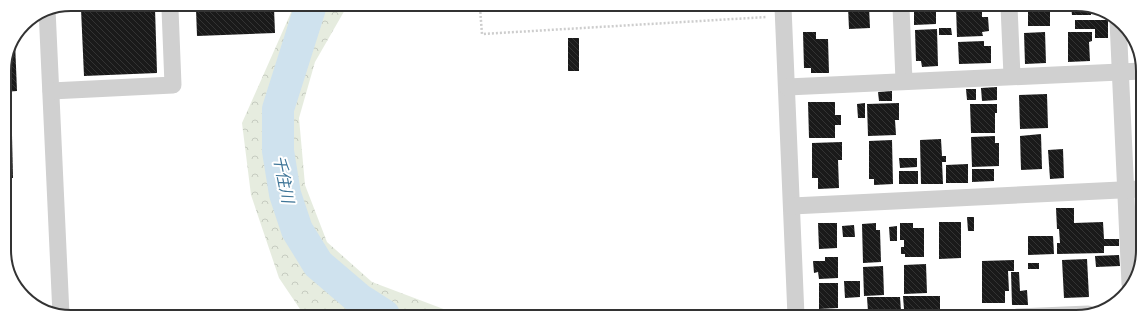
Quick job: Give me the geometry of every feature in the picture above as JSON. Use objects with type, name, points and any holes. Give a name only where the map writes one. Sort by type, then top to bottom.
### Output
[{"type":"street","points":[[51,91],[173,85],[170,11]]},
{"type":"street","points":[[901,11],[904,81]]},
{"type":"street","points":[[1009,11],[1012,76]]},
{"type":"street","points":[[784,12],[796,310]]},
{"type":"street","points":[[47,16],[61,309]]},
{"type":"street","points":[[1118,28],[1120,72],[1134,189],[1130,274]]},
{"type":"street","points":[[787,87],[1136,71]]},
{"type":"street","points":[[792,206],[1134,189]]},
{"type":"path","points":[[480,11],[482,34],[784,12]]},
{"type":"green space","points":[[292,11],[344,11],[315,62],[299,118],[305,185],[327,242],[372,282],[446,310],[301,310],[279,278],[251,195],[242,123]]},
{"type":"building","points":[[81,11],[155,11],[157,73],[84,76]]},
{"type":"building","points":[[196,11],[274,11],[275,33],[197,36]]},
{"type":"building","points":[[848,11],[869,11],[870,28],[849,29]]},
{"type":"building","points":[[914,11],[936,11],[936,24],[914,25]]},
{"type":"building","points":[[956,11],[982,11],[982,17],[988,17],[989,31],[982,32],[983,36],[957,37]]},
{"type":"building","points":[[1028,11],[1050,11],[1050,26],[1028,26]]},
{"type":"building","points":[[1072,11],[1091,13],[1091,15],[1072,15]]},
{"type":"building","points":[[1075,20],[1107,20],[1108,38],[1095,38],[1095,29],[1075,29]]},
{"type":"building","points":[[939,28],[951,28],[952,35],[939,35]]},
{"type":"building","points":[[937,29],[938,66],[922,67],[921,61],[916,61],[915,30]]},
{"type":"building","points":[[803,32],[816,32],[816,39],[828,39],[829,73],[811,73],[811,68],[804,68]]},
{"type":"building","points":[[1045,32],[1046,63],[1025,64],[1024,33]]},
{"type":"building","points":[[1068,32],[1092,32],[1092,41],[1089,42],[1090,61],[1068,62]]},
{"type":"building","points":[[568,38],[579,38],[579,71],[568,71]]},
{"type":"building","points":[[984,41],[984,46],[991,46],[991,63],[959,64],[958,42]]},
{"type":"building","points":[[15,49],[17,91],[11,91],[11,67]]},
{"type":"building","points":[[997,87],[997,100],[982,101],[981,88]]},
{"type":"building","points":[[966,89],[976,89],[976,100],[967,100]]},
{"type":"building","points":[[892,91],[892,101],[879,101],[878,92]]},
{"type":"building","points":[[1047,94],[1048,128],[1020,129],[1019,95]]},
{"type":"building","points":[[808,102],[835,102],[835,115],[841,115],[841,125],[835,125],[835,138],[809,138]]},
{"type":"building","points":[[865,103],[865,118],[858,118],[857,104]]},
{"type":"building","points":[[899,103],[899,120],[895,120],[896,135],[868,136],[867,104]]},
{"type":"building","points":[[970,104],[997,104],[997,113],[995,113],[995,133],[971,133]]},
{"type":"building","points":[[1041,134],[1042,169],[1021,170],[1020,136]]},
{"type":"building","points":[[11,135],[12,135],[13,178],[11,178]]},
{"type":"building","points":[[995,136],[995,143],[999,143],[999,166],[972,167],[971,137]]},
{"type":"building","points":[[941,139],[942,156],[946,156],[946,162],[942,162],[943,184],[921,184],[920,140]]},
{"type":"building","points":[[892,140],[893,184],[874,185],[874,179],[869,179],[869,141]]},
{"type":"building","points":[[842,142],[842,160],[838,160],[839,188],[818,189],[818,178],[812,178],[812,143]]},
{"type":"building","points":[[1063,149],[1064,178],[1050,179],[1048,150]]},
{"type":"building","points":[[899,158],[917,158],[917,167],[900,168]]},
{"type":"building","points":[[968,164],[968,183],[946,183],[946,165]]},
{"type":"building","points":[[972,169],[994,169],[994,181],[972,182]]},
{"type":"building","points":[[899,171],[918,171],[918,184],[899,184]]},
{"type":"building","points":[[1056,208],[1074,208],[1074,223],[1103,222],[1104,239],[1119,239],[1119,246],[1104,246],[1104,253],[1057,254],[1057,243],[1060,243],[1059,229],[1057,229]]},
{"type":"building","points":[[967,217],[974,217],[974,231],[968,231]]},
{"type":"building","points":[[939,222],[961,222],[961,258],[939,259]]},
{"type":"building","points":[[818,223],[837,223],[837,248],[819,249]]},
{"type":"building","points":[[876,223],[876,230],[880,230],[881,262],[863,263],[862,224]]},
{"type":"building","points":[[900,223],[913,223],[913,228],[924,228],[924,257],[905,257],[905,254],[901,254],[901,247],[904,247],[904,240],[900,240]]},
{"type":"building","points":[[854,225],[855,237],[843,237],[842,226]]},
{"type":"building","points":[[897,226],[897,241],[890,241],[889,227]]},
{"type":"building","points":[[1028,236],[1053,236],[1054,254],[1028,255]]},
{"type":"building","points":[[1119,255],[1120,266],[1096,267],[1095,256]]},
{"type":"building","points":[[825,257],[838,257],[838,278],[819,279],[818,272],[814,273],[813,261],[825,261]]},
{"type":"building","points":[[1087,259],[1089,297],[1064,298],[1062,260]]},
{"type":"building","points":[[1014,260],[1014,271],[1008,271],[1009,291],[1005,291],[1005,303],[982,303],[982,261]]},
{"type":"building","points":[[1028,263],[1039,263],[1039,269],[1028,269]]},
{"type":"building","points":[[926,264],[927,293],[904,294],[904,265]]},
{"type":"building","points":[[883,266],[884,295],[864,296],[863,267]]},
{"type":"building","points":[[1011,272],[1019,272],[1020,291],[1027,290],[1028,305],[1012,305]]},
{"type":"building","points":[[844,281],[860,281],[860,297],[845,298]]},
{"type":"building","points":[[819,283],[838,283],[838,308],[819,309]]},
{"type":"building","points":[[903,296],[940,296],[940,309],[904,309]]},
{"type":"building","points":[[867,297],[900,297],[901,310],[868,310]]},
{"type":"waterway","name":"千住川","points":[[309,11],[278,109],[278,151],[285,194],[297,230],[318,264],[359,299],[376,310]]}]
